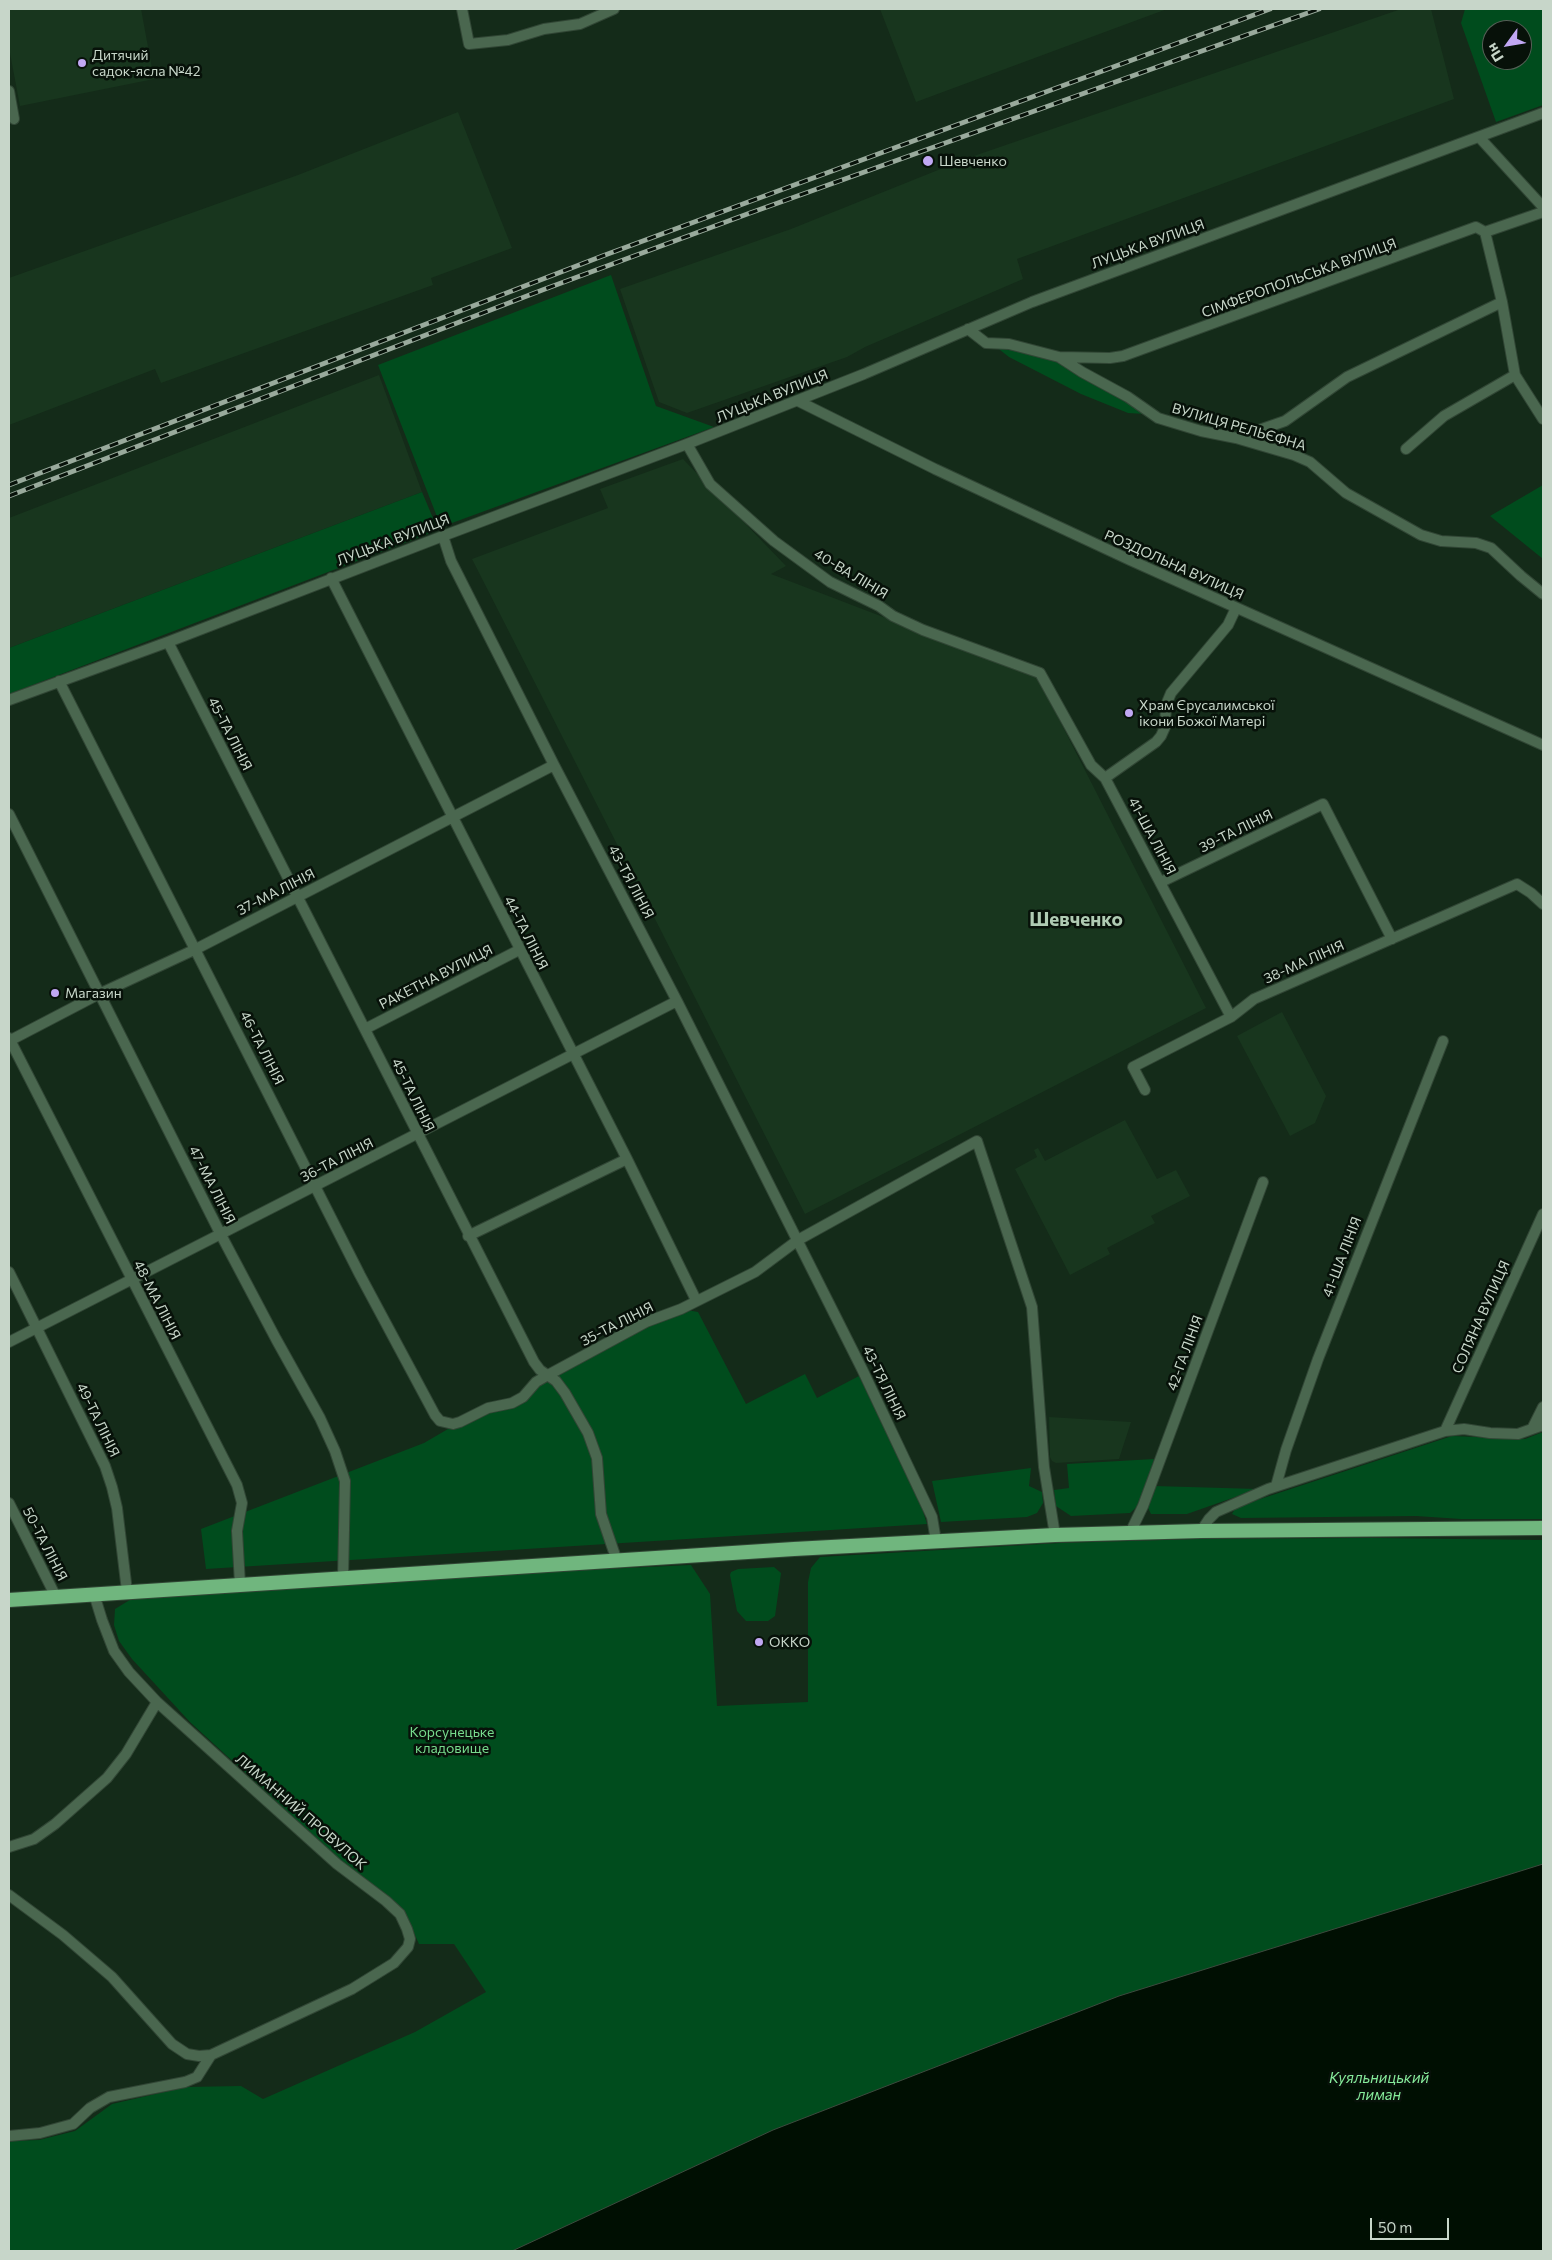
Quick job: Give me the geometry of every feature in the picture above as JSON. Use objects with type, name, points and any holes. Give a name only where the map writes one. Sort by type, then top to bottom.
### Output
[{"type":"highway","points":[[9,1600],[127,1591],[1055,1535],[1201,1531],[1543,1528]]},
{"type":"street","points":[[462,9],[470,44],[508,40],[544,29],[580,24],[614,9]]},
{"type":"street","points":[[9,91],[14,118]]},
{"type":"street","name":"ЛУЦЬКА ВУЛИЦЯ","points":[[9,700],[168,642],[331,578],[798,401],[1032,302],[1543,113]]},
{"type":"street","points":[[1479,137],[1543,207]]},
{"type":"street","name":"СІМФЕРОПОЛЬСЬКА ВУЛИЦЯ","points":[[1059,357],[1110,358],[1122,356],[1476,227],[1484,232],[1543,212]]},
{"type":"street","points":[[1484,232],[1502,302],[1514,375],[1543,419]]},
{"type":"street","points":[[1236,438],[1285,421],[1347,377],[1502,302]]},
{"type":"street","name":"ВУЛИЦЯ РЕЛЬЄФНА","points":[[968,329],[986,343],[1009,344],[1059,357],[1128,397],[1158,418],[1201,431],[1236,438],[1294,455],[1310,462],[1346,493],[1421,535],[1441,542],[1476,543],[1491,548],[1543,594]]},
{"type":"street","points":[[1406,449],[1444,416],[1514,375]]},
{"type":"street","name":"РОЗДОЛЬНА ВУЛИЦЯ","points":[[798,401],[935,470],[1236,608],[1543,745]]},
{"type":"street","name":"40-ВА ЛІНІЯ","points":[[687,444],[710,484],[774,541],[830,582],[923,630],[1040,673]]},
{"type":"street","name":"43-ТЯ ЛІНІЯ","points":[[443,536],[451,561],[554,765],[678,1001],[798,1240],[921,1491],[932,1517],[936,1541]]},
{"type":"street","name":"44-ТА ЛІНІЯ","points":[[331,578],[627,1159],[696,1300]]},
{"type":"street","points":[[1105,778],[1156,742],[1161,736],[1165,727],[1166,705],[1171,693],[1228,625],[1236,608]]},
{"type":"street","name":"45-ТА ЛІНІЯ","points":[[168,642],[468,1236],[534,1362],[565,1393],[588,1433],[597,1458],[601,1514],[617,1561]]},
{"type":"street","name":"41-ША ЛІНІЯ","points":[[1040,673],[1091,765],[1105,778],[1231,1017]]},
{"type":"street","name":"46-ТА ЛІНІЯ","points":[[59,681],[317,1186],[360,1275],[436,1415],[446,1423]]},
{"type":"street","name":"37-МА ЛІНІЯ","points":[[9,1040],[99,994],[196,949],[554,765]]},
{"type":"street","name":"39-ТА ЛІНІЯ","points":[[1161,882],[1323,804],[1392,939]]},
{"type":"street","name":"47-МА ЛІНІЯ","points":[[9,814],[220,1233],[320,1418],[335,1451],[345,1481],[342,1579]]},
{"type":"street","name":"38-МА ЛІНІЯ","points":[[1145,1090],[1133,1067],[1231,1017],[1254,999],[1517,884],[1543,904]]},
{"type":"street","name":"РАКЕТНА ВУЛИЦЯ","points":[[365,1029],[519,950]]},
{"type":"street","name":"36-ТА ЛІНІЯ","points":[[9,1342],[678,1001]]},
{"type":"street","name":"48-МА ЛІНІЯ","points":[[9,1040],[237,1485],[242,1502],[237,1531],[240,1584]]},
{"type":"street","name":"41-ША ЛІНІЯ","points":[[1276,1486],[1286,1450],[1318,1359],[1443,1041]]},
{"type":"street","points":[[798,1240],[977,1141],[1032,1307],[1044,1466],[1055,1535]]},
{"type":"street","points":[[468,1236],[627,1159]]},
{"type":"street","name":"42-ГА ЛІНІЯ","points":[[1130,1533],[1143,1506],[1263,1182]]},
{"type":"street","name":"СОЛЯНА ВУЛИЦЯ","points":[[1445,1431],[1543,1214]]},
{"type":"street","name":"35-ТА ЛІНІЯ","points":[[446,1423],[460,1422],[488,1408],[512,1403],[523,1397],[536,1382],[646,1322],[681,1309],[755,1272],[798,1240]]},
{"type":"street","name":"49-ТА ЛІНІЯ","points":[[9,1272],[93,1441],[112,1487],[127,1591]]},
{"type":"street","points":[[1532,1429],[1543,1407]]},
{"type":"street","points":[[1201,1531],[1209,1518],[1216,1512],[1276,1486],[1445,1431],[1464,1429],[1490,1433],[1518,1434],[1543,1425]]},
{"type":"street","name":"50-ТА ЛІНІЯ","points":[[9,1503],[56,1596]]},
{"type":"street","name":"ЛИМАННИЙ ПРОВУЛОК","points":[[9,1895],[112,1977],[172,2044],[187,2054],[199,2056],[211,2054],[352,1989],[394,1963],[408,1947],[410,1939],[400,1914],[337,1864],[157,1702],[129,1672],[114,1651],[94,1594]]},
{"type":"street","points":[[9,1847],[34,1839],[55,1824],[107,1778],[126,1754],[157,1702]]},
{"type":"street","points":[[9,2136],[40,2133],[73,2124],[90,2108],[109,2096],[185,2082],[196,2077],[211,2054]]},
{"type":"shaded area","name":"Дитячий садок-ясла №42","points":[[9,9],[141,9],[154,79],[20,106],[9,48]]},
{"type":"shaded area","points":[[880,9],[1167,9],[916,102]]},
{"type":"shaded area","points":[[1401,9],[1431,9],[1454,99],[1017,259],[1023,279],[865,347],[847,357],[687,413],[659,402],[620,289],[791,229],[968,158]]},
{"type":"shaded area","points":[[458,112],[512,248],[431,278],[433,285],[161,383],[155,369],[9,425],[9,278],[298,175]]},
{"type":"shaded area","points":[[379,375],[422,492],[9,648],[9,518]]},
{"type":"shaded area","points":[[683,459],[786,566],[771,574],[1037,676],[1206,1008],[805,1214],[472,559],[608,508],[600,489]]},
{"type":"shaded area","points":[[1282,1012],[1326,1096],[1315,1123],[1290,1136],[1237,1036]]},
{"type":"shaded area","points":[[1125,1120],[1157,1179],[1176,1170],[1190,1196],[1151,1216],[1155,1223],[1107,1248],[1110,1254],[1070,1275],[1015,1169],[1037,1157],[1034,1150],[1038,1148],[1045,1161]]},
{"type":"shaded area","points":[[1049,1417],[1131,1422],[1119,1459],[1056,1463],[1050,1457]]},
{"type":"green space","points":[[1465,9],[1543,9],[1543,105],[1496,122],[1461,23]]},
{"type":"green space","points":[[611,275],[656,406],[714,427],[441,527],[378,365]]},
{"type":"green space","points":[[995,346],[1009,347],[1057,360],[1127,400],[1145,414],[1128,413],[1081,394],[1009,357]]},
{"type":"green space","points":[[1543,485],[1543,559],[1490,516]]},
{"type":"green space","points":[[422,492],[438,530],[9,694],[9,648]]},
{"type":"green space","points":[[681,1309],[698,1312],[746,1404],[805,1374],[817,1398],[859,1376],[920,1502],[927,1524],[206,1569],[201,1529],[424,1443],[460,1422],[512,1403],[536,1382]]},
{"type":"green space","points":[[1543,1432],[1543,1519],[1461,1519],[1416,1516],[1241,1518],[1232,1514],[1236,1507],[1452,1436],[1525,1439]]},
{"type":"green space","points":[[1154,1459],[1140,1504],[1130,1513],[1071,1516],[1056,1506],[1054,1490],[1069,1488],[1067,1464]]},
{"type":"green space","points":[[1031,1468],[1029,1486],[1042,1492],[1043,1503],[1037,1513],[1027,1517],[941,1522],[932,1481]]},
{"type":"green space","points":[[1154,1486],[1258,1489],[1187,1514],[1151,1514],[1147,1506]]},
{"type":"green space","name":"Корсунецьке кладовище","points":[[1372,1538],[1543,1540],[1543,1864],[1119,1996],[773,2130],[512,2251],[9,2251],[9,2141],[39,2140],[75,2131],[112,2104],[186,2087],[241,2086],[263,2099],[415,2032],[486,1992],[454,1944],[419,1944],[403,1909],[349,1868],[190,1722],[132,1659],[119,1641],[114,1625],[115,1609],[133,1598],[435,1577],[691,1565],[710,1594],[717,1706],[808,1702],[808,1582],[811,1568],[820,1557],[1061,1543],[1196,1539]]},
{"type":"green space","points":[[774,1567],[781,1573],[775,1616],[768,1621],[746,1621],[737,1611],[731,1572],[738,1569]]},
{"type":"water","name":"Куяльницький лиман","points":[[1543,1864],[1543,2251],[512,2251],[773,2130],[1119,1996]]},
{"type":"railway","points":[[9,485],[605,255],[1270,9]]},
{"type":"railway","points":[[9,496],[545,289],[750,213],[1319,9]]},
{"type":"place","name":"Дитячий садок-ясла №42","points":[[82,63]]},
{"type":"place","name":"Шевченко","points":[[928,161]]},
{"type":"place","name":"Храм Єрусалимської ікони Божої Матері","points":[[1129,713]]},
{"type":"place","name":"Магазин","points":[[55,993]]},
{"type":"place","name":"ОККО","points":[[759,1642]]},
{"type":"district","name":"Шевченко","points":[[1076,920]]}]
